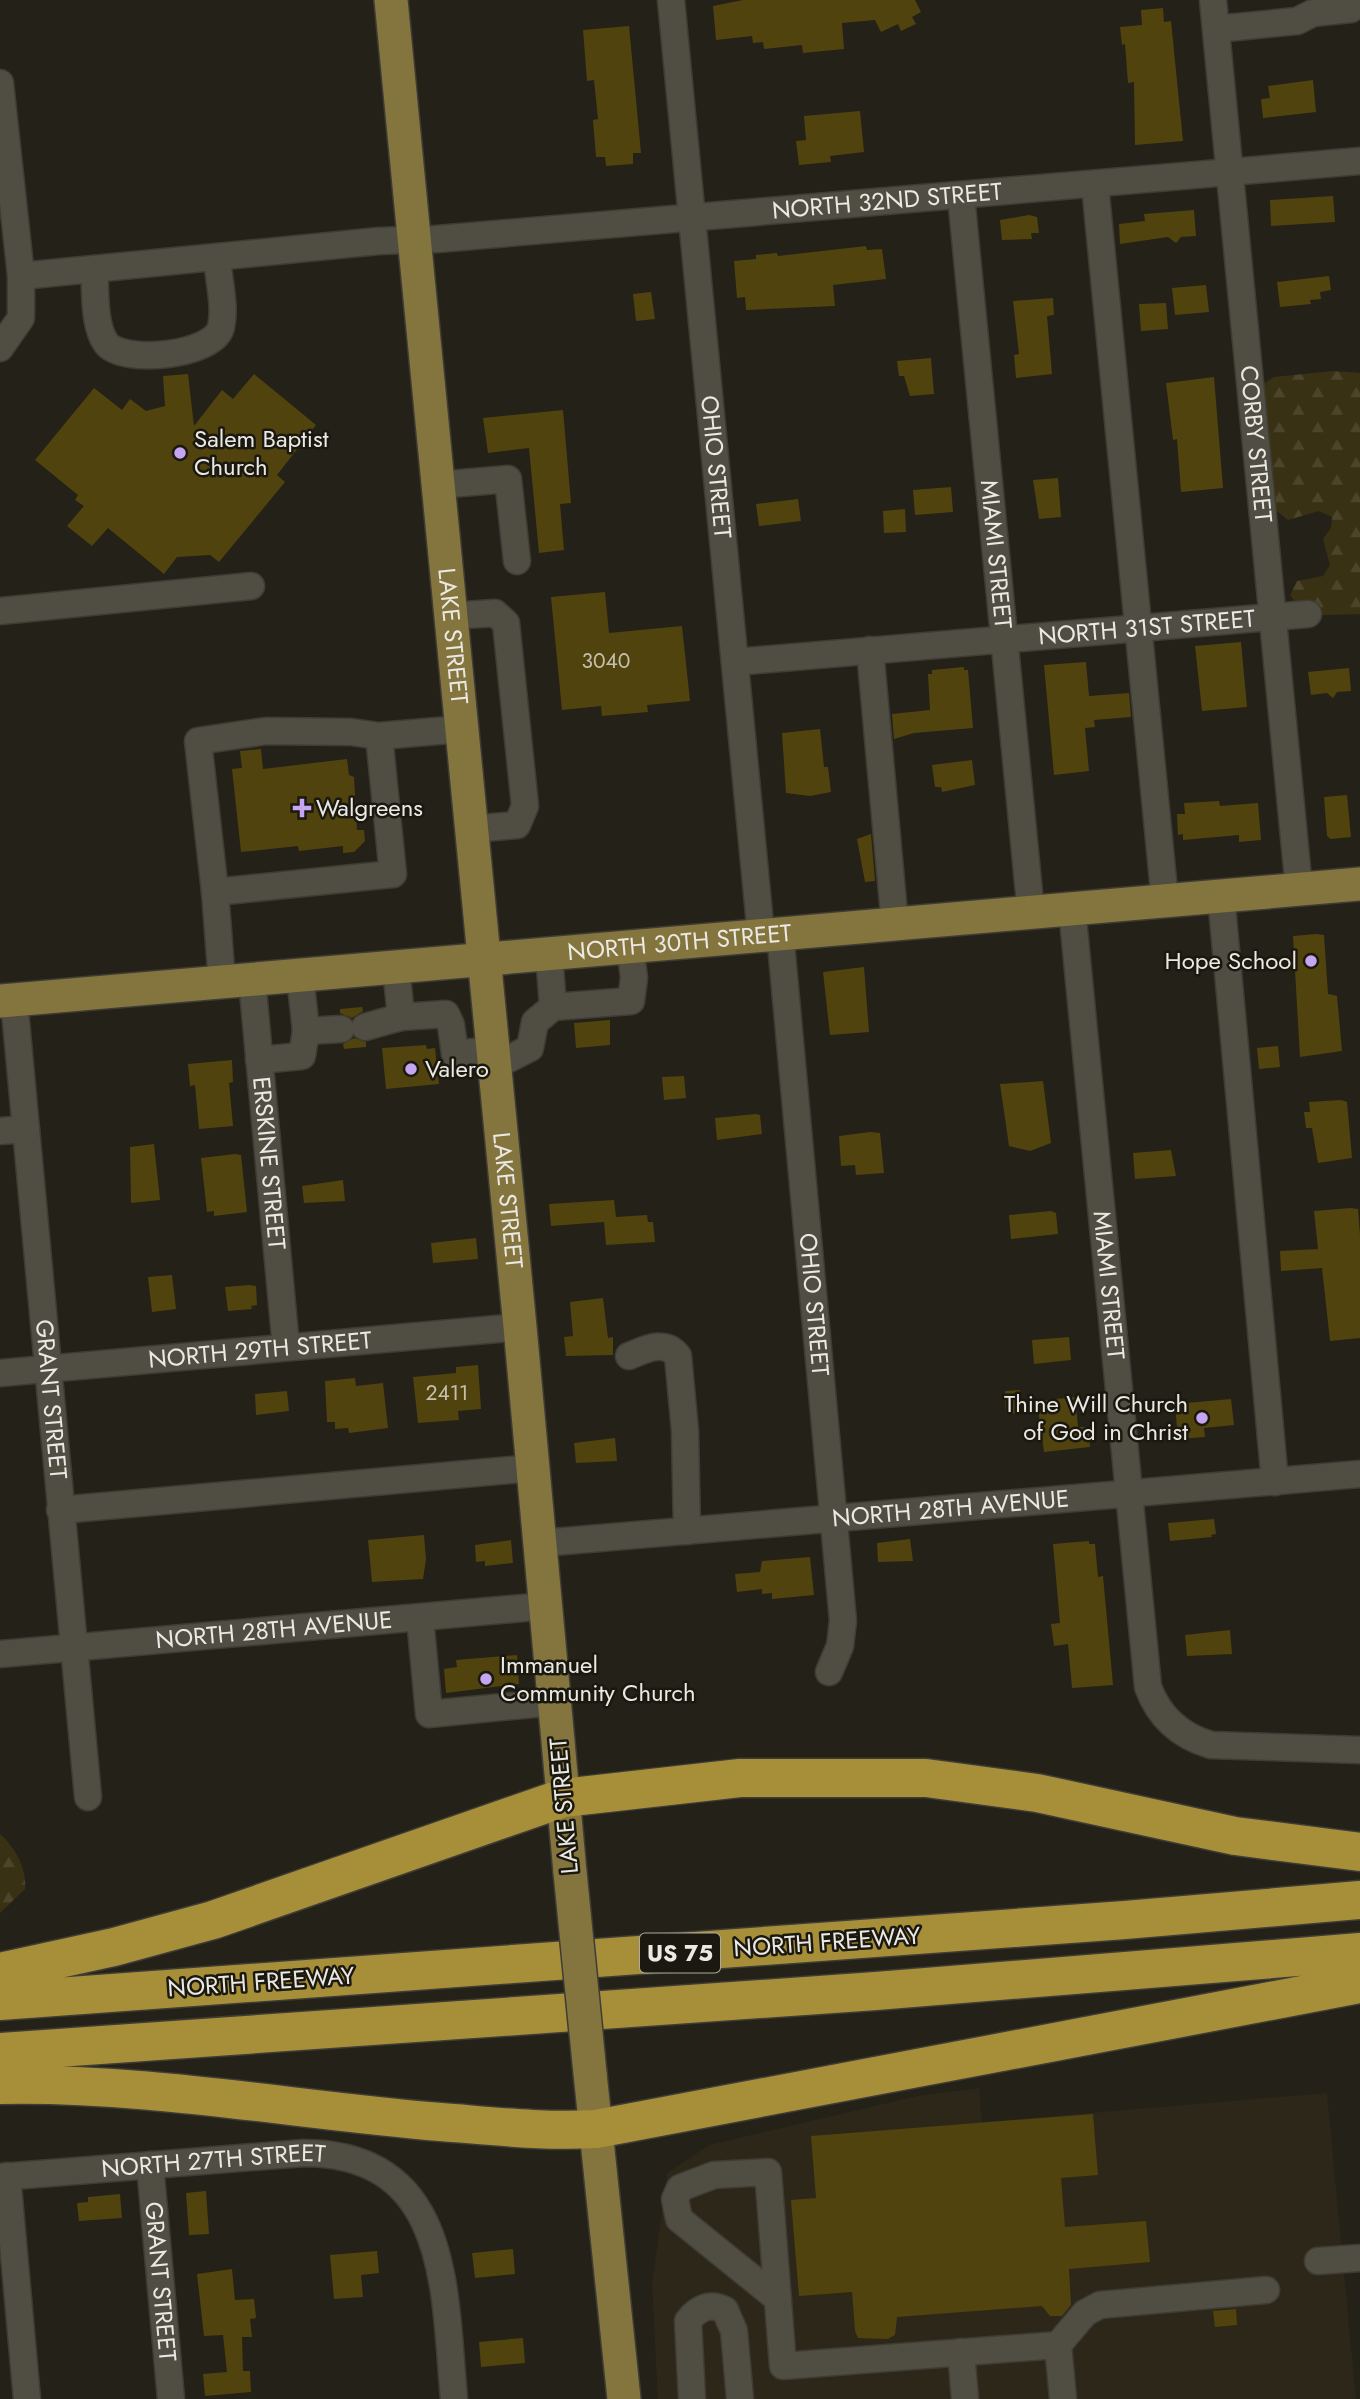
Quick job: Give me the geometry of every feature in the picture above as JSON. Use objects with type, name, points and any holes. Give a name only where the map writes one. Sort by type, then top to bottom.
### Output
[{"type":"highway","points":[[0,1972],[114,1947],[213,1920],[563,1798],[763,1777],[926,1778],[1037,1793],[1236,1836],[1360,1852]]},
{"type":"highway","name":"NORTH FREEWAY","points":[[0,2001],[1111,1922],[1360,1900]]},
{"type":"highway","name":"US 75","points":[[0,2052],[876,1991],[1360,1952]]},
{"type":"highway","points":[[0,2085],[166,2092],[397,2118],[552,2130],[596,2129],[1360,1984]]},
{"type":"main road","name":"LAKE STREET","points":[[391,0],[541,1543],[570,1872],[624,2399]]},
{"type":"main road","name":"NORTH 30TH STREET","points":[[7,1000],[1360,884]]},
{"type":"street","name":"OHIO STREET","points":[[671,0],[735,662],[770,934],[835,1519],[843,1626],[840,1646],[830,1672]]},
{"type":"street","name":"CORBY STREET","points":[[1213,0],[1299,889]]},
{"type":"street","points":[[1216,29],[1297,21],[1313,13],[1351,9],[1350,0]]},
{"type":"street","points":[[0,83],[21,276],[21,318],[0,348]]},
{"type":"street","name":"NORTH 32ND STREET","points":[[21,276],[379,241],[414,241],[1360,161]]},
{"type":"street","points":[[1095,185],[1165,901]]},
{"type":"street","name":"MIAMI STREET","points":[[961,196],[1031,913]]},
{"type":"street","points":[[94,269],[101,333],[112,349],[126,355],[182,351],[209,344],[221,327],[216,257]]},
{"type":"street","points":[[438,485],[508,479],[517,561]]},
{"type":"street","points":[[0,611],[251,586]]},
{"type":"street","points":[[450,616],[495,612],[506,623],[525,806],[517,825],[471,829]]},
{"type":"street","name":"NORTH 31ST STREET","points":[[735,662],[1308,614]]},
{"type":"street","points":[[870,650],[895,925]]},
{"type":"street","points":[[215,892],[393,874],[379,736],[461,729]]},
{"type":"street","name":"ERSKINE STREET","points":[[286,1347],[259,1060],[215,892],[198,741],[266,731],[351,732],[379,736]]},
{"type":"street","points":[[1221,896],[1275,1482]]},
{"type":"street","name":"MIAMI STREET","points":[[1072,909],[1145,1668],[1154,1701],[1176,1729],[1211,1745],[1360,1749]]},
{"type":"street","points":[[306,1031],[353,1028],[401,1017],[446,1014],[451,1025],[455,1054],[494,1058],[530,1048],[535,1022],[553,1007],[631,1001],[634,978],[631,946]]},
{"type":"street","points":[[549,954],[553,1007]]},
{"type":"street","points":[[396,967],[401,1017]]},
{"type":"street","points":[[259,1060],[302,1056],[306,1031],[300,976]]},
{"type":"street","name":"GRANT STREET","points":[[7,1000],[12,1120],[48,1369],[88,1797]]},
{"type":"street","name":"NORTH 29TH STREET","points":[[0,1373],[520,1328]]},
{"type":"street","points":[[629,1356],[659,1346],[673,1349],[678,1356],[685,1431],[687,1531]]},
{"type":"street","points":[[60,1510],[533,1468]]},
{"type":"street","name":"NORTH 28TH AVENUE","points":[[541,1543],[1360,1474]]},
{"type":"street","name":"NORTH 28TH AVENUE","points":[[0,1654],[547,1606]]},
{"type":"street","points":[[420,1618],[429,1714],[555,1702]]},
{"type":"street","name":"NORTH 27TH STREET","points":[[4,2177],[304,2153],[335,2155],[379,2172],[412,2202],[432,2236],[439,2261],[454,2399]]},
{"type":"street","name":"GRANT STREET","points":[[150,2165],[171,2399]]},
{"type":"street","points":[[778,2299],[679,2219],[675,2199],[680,2188],[714,2175],[768,2172],[778,2299],[783,2365],[1058,2345]]},
{"type":"street","points":[[4,2177],[27,2399]]},
{"type":"street","points":[[1318,2262],[1360,2258]]},
{"type":"street","points":[[1063,2399],[1058,2345],[1085,2313],[1100,2305],[1266,2290]]},
{"type":"street","points":[[692,2399],[688,2321],[697,2309],[712,2306],[725,2310],[732,2322],[740,2399]]},
{"type":"street","points":[[961,2352],[965,2399]]},
{"type":"shaded area","points":[[979,2088],[982,2122],[1327,2093],[1356,2399],[658,2399],[652,2285],[667,2173],[709,2145],[917,2096]]},
{"type":"green space","points":[[1333,371],[1360,373],[1360,614],[1322,615],[1301,610],[1290,595],[1297,581],[1323,576],[1330,565],[1323,539],[1331,528],[1332,517],[1319,511],[1288,520],[1272,507],[1256,389],[1274,377]]},
{"type":"green space","points":[[0,1834],[11,1845],[19,1859],[25,1889],[0,1913]]},
{"type":"building","points":[[743,0],[915,0],[921,12],[912,17],[916,24],[901,31],[898,24],[881,32],[875,20],[842,23],[844,49],[803,53],[802,45],[764,49],[763,42],[753,43],[752,36],[716,40],[713,6]]},
{"type":"building","points":[[1163,8],[1164,22],[1171,21],[1183,141],[1135,145],[1134,82],[1128,83],[1125,44],[1122,45],[1120,27],[1142,25],[1141,10]]},
{"type":"building","points":[[629,26],[641,153],[633,153],[633,164],[606,166],[605,157],[596,157],[593,120],[598,119],[594,80],[587,81],[583,30]]},
{"type":"building","points":[[1313,80],[1316,112],[1263,118],[1261,99],[1270,98],[1268,86]]},
{"type":"building","points":[[860,111],[864,152],[830,156],[831,162],[799,165],[796,141],[806,140],[804,116]]},
{"type":"building","points":[[1333,196],[1335,222],[1271,226],[1270,200]]},
{"type":"building","points":[[1194,210],[1196,236],[1181,237],[1176,243],[1168,237],[1120,244],[1119,224],[1145,221],[1144,214]]},
{"type":"building","points":[[1029,215],[1037,217],[1039,233],[1031,233],[1032,239],[1002,240],[1000,220]]},
{"type":"building","points":[[866,246],[867,250],[882,249],[886,279],[833,285],[835,306],[746,310],[745,297],[737,298],[734,261],[756,259],[756,255],[777,253],[778,256]]},
{"type":"building","points":[[1329,276],[1331,290],[1320,292],[1321,299],[1310,300],[1311,304],[1280,307],[1277,282]]},
{"type":"building","points":[[1206,285],[1209,312],[1175,315],[1172,288]]},
{"type":"building","points":[[651,292],[655,319],[636,321],[633,294]]},
{"type":"building","points":[[1053,298],[1054,315],[1047,316],[1052,374],[1016,378],[1014,355],[1019,354],[1013,301]]},
{"type":"building","points":[[1166,303],[1168,329],[1141,331],[1139,304]]},
{"type":"building","points":[[931,358],[934,394],[910,396],[904,376],[899,376],[897,361]]},
{"type":"building","points":[[188,374],[194,426],[222,390],[233,399],[254,374],[316,425],[277,475],[285,482],[219,562],[210,555],[177,557],[164,574],[108,528],[92,546],[67,526],[84,506],[75,500],[78,495],[35,460],[94,388],[122,410],[130,399],[146,411],[165,406],[163,376]]},
{"type":"building","points":[[1214,377],[1223,488],[1181,492],[1177,439],[1173,440],[1166,383]]},
{"type":"building","points":[[563,410],[571,503],[560,504],[564,550],[539,553],[529,448],[488,453],[483,418]]},
{"type":"building","points":[[1058,478],[1061,517],[1039,519],[1033,480]]},
{"type":"building","points":[[951,487],[953,512],[915,515],[913,490]]},
{"type":"building","points":[[798,499],[801,521],[759,526],[756,504]]},
{"type":"building","points":[[905,509],[906,532],[884,533],[883,511]]},
{"type":"building","points":[[605,592],[609,633],[682,626],[690,701],[647,705],[648,712],[602,716],[601,706],[562,710],[551,597]]},
{"type":"building","points":[[1241,642],[1247,707],[1202,711],[1195,646]]},
{"type":"building","points":[[1086,662],[1089,696],[1129,693],[1131,717],[1094,720],[1095,727],[1085,728],[1089,771],[1054,775],[1044,665]]},
{"type":"building","points":[[964,667],[964,670],[968,670],[973,728],[914,733],[894,739],[892,714],[930,710],[928,674],[932,674],[932,670]]},
{"type":"building","points":[[1349,668],[1351,691],[1337,692],[1333,698],[1327,693],[1311,695],[1308,672]]},
{"type":"building","points":[[820,729],[824,767],[828,767],[831,792],[810,796],[786,793],[782,733]]},
{"type":"building","points":[[261,749],[263,769],[347,759],[349,775],[354,777],[357,830],[364,830],[365,841],[354,852],[343,853],[343,846],[299,851],[298,846],[241,852],[232,769],[242,768],[240,751]]},
{"type":"building","points":[[972,760],[975,785],[942,792],[941,787],[935,787],[932,765]]},
{"type":"building","points":[[1347,795],[1351,837],[1331,839],[1327,836],[1324,797]]},
{"type":"building","points":[[1219,801],[1220,806],[1258,803],[1261,840],[1239,842],[1239,835],[1183,840],[1183,834],[1178,835],[1177,814],[1185,814],[1184,803]]},
{"type":"building","points":[[871,834],[875,881],[865,882],[857,839]]},
{"type":"building","points":[[1324,935],[1328,994],[1337,996],[1342,1051],[1300,1057],[1293,936]]},
{"type":"building","points":[[864,967],[869,1032],[830,1035],[823,972]]},
{"type":"building","points":[[362,1007],[363,1011],[352,1018],[340,1013],[340,1009]]},
{"type":"building","points":[[610,1020],[610,1045],[576,1048],[574,1023]]},
{"type":"building","points":[[354,1038],[366,1042],[366,1047],[344,1049],[343,1044]]},
{"type":"building","points":[[426,1045],[427,1049],[435,1048],[439,1084],[386,1089],[382,1048]]},
{"type":"building","points":[[1278,1046],[1280,1067],[1259,1069],[1257,1048]]},
{"type":"building","points":[[232,1060],[233,1082],[229,1083],[233,1126],[199,1129],[195,1085],[190,1086],[188,1064]]},
{"type":"building","points":[[684,1076],[686,1098],[664,1100],[662,1077]]},
{"type":"building","points":[[1043,1081],[1051,1143],[1030,1151],[1009,1146],[1000,1084]]},
{"type":"building","points":[[1309,1102],[1347,1102],[1352,1158],[1318,1163],[1312,1128],[1306,1128],[1304,1112],[1310,1112]]},
{"type":"building","points":[[760,1115],[762,1134],[717,1140],[715,1118]]},
{"type":"building","points":[[880,1133],[884,1173],[856,1175],[855,1165],[841,1166],[839,1136]]},
{"type":"building","points":[[154,1144],[160,1200],[131,1203],[130,1147]]},
{"type":"building","points":[[1171,1150],[1176,1176],[1135,1179],[1133,1153]]},
{"type":"building","points":[[241,1155],[247,1212],[214,1216],[214,1211],[207,1212],[201,1158]]},
{"type":"building","points":[[343,1180],[345,1201],[304,1203],[302,1186]]},
{"type":"building","points":[[614,1200],[616,1217],[647,1215],[648,1222],[653,1222],[655,1242],[606,1245],[604,1222],[551,1226],[549,1204]]},
{"type":"building","points":[[1358,1209],[1360,1235],[1360,1338],[1330,1341],[1322,1268],[1281,1271],[1280,1251],[1318,1249],[1314,1211]]},
{"type":"building","points":[[1051,1211],[1056,1213],[1058,1234],[1011,1239],[1009,1215]]},
{"type":"building","points":[[476,1238],[478,1259],[433,1263],[431,1243]]},
{"type":"building","points":[[172,1275],[176,1309],[152,1312],[148,1277]]},
{"type":"building","points":[[256,1286],[257,1305],[251,1306],[252,1309],[228,1311],[225,1287]]},
{"type":"building","points":[[603,1298],[608,1338],[613,1337],[613,1355],[566,1356],[564,1337],[573,1336],[570,1302]]},
{"type":"building","points":[[1069,1337],[1071,1360],[1034,1364],[1032,1340]]},
{"type":"building","points":[[478,1365],[481,1409],[458,1411],[459,1420],[418,1423],[413,1377],[456,1373],[456,1367]]},
{"type":"building","points":[[355,1378],[356,1386],[383,1383],[388,1428],[349,1433],[348,1428],[335,1429],[335,1422],[327,1422],[325,1381]]},
{"type":"building","points":[[1020,1390],[1021,1413],[1006,1414],[1005,1391]]},
{"type":"building","points":[[287,1391],[289,1411],[256,1415],[255,1394]]},
{"type":"building","points":[[1075,1397],[1078,1427],[1089,1427],[1090,1447],[1044,1452],[1037,1401]]},
{"type":"building","points":[[1231,1399],[1234,1425],[1204,1428],[1205,1437],[1178,1439],[1175,1404]]},
{"type":"building","points":[[615,1438],[617,1461],[576,1463],[574,1443]]},
{"type":"building","points":[[1214,1519],[1216,1534],[1211,1535],[1212,1537],[1170,1541],[1168,1523]]},
{"type":"building","points":[[424,1535],[426,1559],[423,1579],[372,1582],[368,1540]]},
{"type":"building","points":[[910,1539],[913,1561],[878,1562],[877,1543]]},
{"type":"building","points":[[511,1540],[513,1563],[485,1566],[485,1561],[476,1562],[475,1545]]},
{"type":"building","points":[[1089,1541],[1089,1544],[1095,1544],[1098,1577],[1103,1576],[1113,1685],[1072,1688],[1068,1644],[1054,1646],[1051,1624],[1060,1623],[1053,1544]]},
{"type":"building","points":[[810,1557],[814,1595],[772,1599],[772,1593],[762,1594],[762,1589],[737,1592],[735,1574],[760,1572],[762,1561]]},
{"type":"building","points":[[1230,1630],[1232,1654],[1187,1656],[1185,1635]]},
{"type":"building","points":[[517,1655],[519,1684],[446,1693],[444,1669],[457,1667],[456,1660]]},
{"type":"building","points":[[1093,2114],[1098,2175],[1061,2178],[1065,2227],[1146,2221],[1150,2262],[1069,2269],[1071,2305],[1062,2316],[1050,2316],[1042,2306],[897,2317],[895,2335],[888,2339],[858,2338],[852,2292],[799,2296],[791,2200],[816,2198],[811,2136]]},
{"type":"building","points":[[206,2191],[209,2234],[189,2235],[186,2193]]},
{"type":"building","points":[[120,2194],[122,2218],[79,2221],[77,2203],[88,2202],[88,2197]]},
{"type":"building","points":[[513,2249],[515,2274],[475,2278],[472,2253]]},
{"type":"building","points":[[377,2251],[379,2273],[361,2275],[363,2297],[334,2299],[330,2255]]},
{"type":"building","points":[[232,2269],[235,2300],[254,2299],[256,2318],[250,2319],[252,2337],[242,2337],[243,2371],[250,2371],[251,2392],[205,2396],[203,2374],[227,2372],[223,2335],[204,2336],[197,2274]]},
{"type":"building","points":[[1236,2309],[1237,2325],[1215,2327],[1213,2311]]},
{"type":"building","points":[[523,2338],[525,2363],[481,2367],[479,2342]]},
{"type":"place","name":"Salem Baptist Church","points":[[180,453]]},
{"type":"place","name":"Walgreens","points":[[302,808]]},
{"type":"place","name":"Hope School","points":[[1311,961]]},
{"type":"place","name":"Valero","points":[[411,1069]]},
{"type":"place","name":"Thine Will Church of God in Christ","points":[[1202,1418]]},
{"type":"place","name":"Immanuel Community Church","points":[[486,1679]]}]
